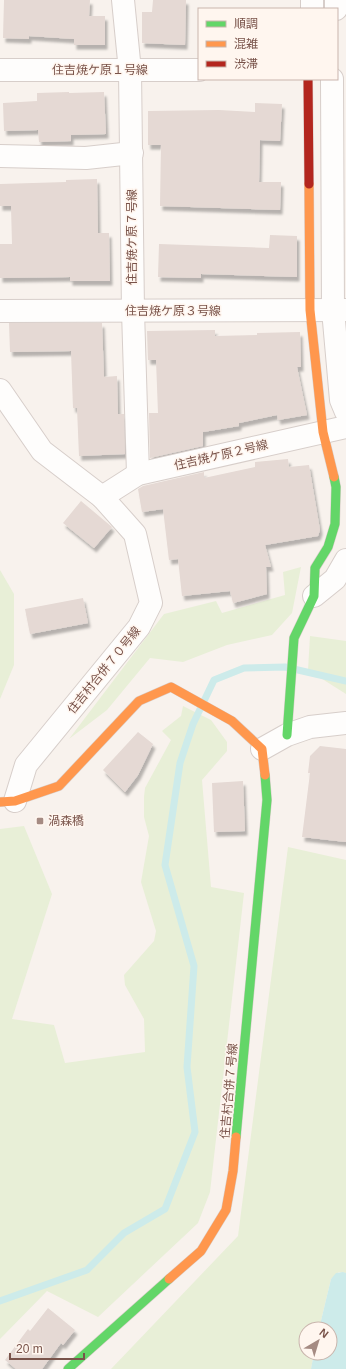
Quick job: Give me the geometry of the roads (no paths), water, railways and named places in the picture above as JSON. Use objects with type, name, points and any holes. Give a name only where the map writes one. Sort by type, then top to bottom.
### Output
[{"type":"street","name":"住吉焼ケ原７号線","points":[[123,0],[130,70],[133,311],[138,474]]},
{"type":"street","name":"住吉焼ケ原１号線","points":[[0,70],[198,70]]},
{"type":"street","points":[[286,735],[294,638],[314,596],[315,568],[328,547],[335,524],[336,487],[323,432],[310,310],[308,80]]},
{"type":"street","points":[[332,80],[339,310],[340,400],[346,412]]},
{"type":"street","points":[[0,156],[86,158],[132,152]]},
{"type":"street","name":"住吉焼ケ原３号線","points":[[0,311],[339,310]]},
{"type":"street","name":"住吉村合併７０号線","points":[[0,390],[42,451],[102,497],[135,534],[151,603],[139,627],[26,766],[6,802]]},
{"type":"street","name":"住吉焼ケ原２号線","points":[[102,497],[138,474],[346,427]]},
{"type":"street","points":[[314,596],[335,579],[346,560]]},
{"type":"street","points":[[6,802],[59,786],[139,701],[171,687],[232,720],[262,749],[286,735],[310,727],[346,723]]},
{"type":"street","name":"住吉村合併７号線","points":[[68,1369],[201,1251],[226,1210],[234,1172],[267,800],[262,749]]},
{"type":"water","points":[[336,1273],[346,1273],[346,1369],[311,1369],[312,1361],[338,1361],[338,1321],[321,1321],[331,1279]]},
{"type":"waterway","points":[[0,1301],[87,1270],[124,1233],[165,1209],[195,1132],[187,1067],[194,966],[165,865],[180,763],[193,724],[214,680],[244,668],[285,667],[346,681]]},
{"type":"place","name":"渦森橋","points":[[40,821]]}]
